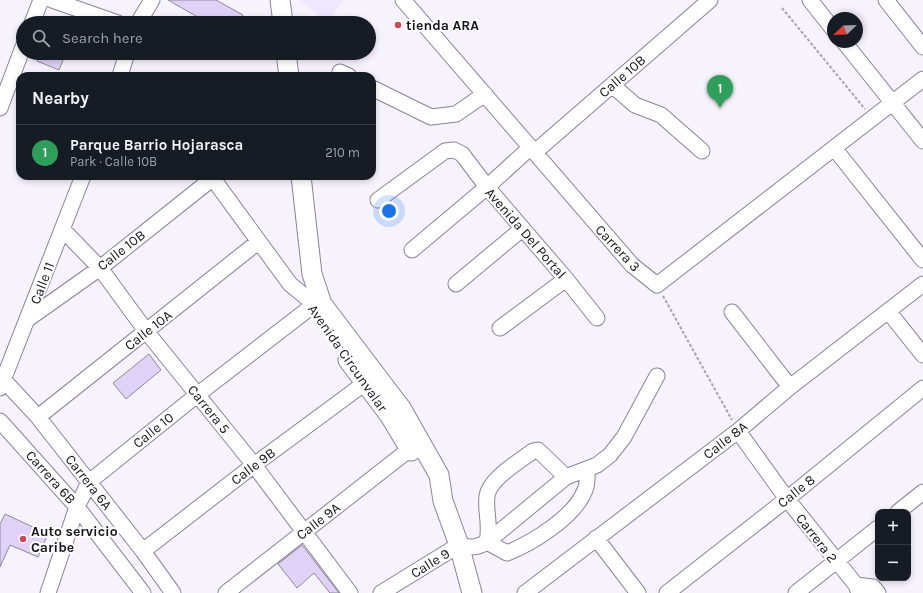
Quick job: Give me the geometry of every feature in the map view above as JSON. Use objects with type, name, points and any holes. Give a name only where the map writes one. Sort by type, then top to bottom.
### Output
[{"type":"main road","points":[[268,0],[269,16]]},
{"type":"main road","points":[[280,0],[282,16]]},
{"type":"main road","points":[[275,60],[276,72]]},
{"type":"main road","points":[[287,60],[288,72]]},
{"type":"main road","name":"Avenida Circunvalar","points":[[288,180],[297,255],[309,303],[364,383],[390,416],[429,485],[443,501]]},
{"type":"main road","name":"Avenida Circunvalar","points":[[301,180],[312,274],[322,304],[401,408],[439,475],[443,501],[459,545],[472,593]]},
{"type":"street","points":[[35,16],[41,0]]},
{"type":"street","points":[[52,0],[98,16]]},
{"type":"street","points":[[142,16],[152,0]]},
{"type":"street","name":"Carrera 3","points":[[403,0],[632,265],[657,285]]},
{"type":"street","name":"Calle 10B","points":[[412,250],[612,85],[710,0]]},
{"type":"street","points":[[810,0],[827,21]]},
{"type":"street","points":[[886,0],[923,47]]},
{"type":"street","points":[[849,48],[923,141]]},
{"type":"street","points":[[0,108],[18,60]]},
{"type":"street","points":[[121,72],[125,60]]},
{"type":"street","points":[[657,285],[923,79]]},
{"type":"street","points":[[612,85],[635,104],[661,115],[702,150]]},
{"type":"street","points":[[376,90],[431,117],[456,114],[485,94]]},
{"type":"street","points":[[834,148],[923,260]]},
{"type":"street","name":"Avenida Del Portal","points":[[378,200],[445,151],[454,150],[462,154],[487,187],[566,279],[597,318]]},
{"type":"street","name":"Calle 11","points":[[1,382],[28,320],[82,180]]},
{"type":"street","name":"Calle 10B","points":[[28,320],[100,268],[208,180]]},
{"type":"street","points":[[214,180],[290,284],[309,303]]},
{"type":"street","points":[[456,284],[522,229]]},
{"type":"street","name":"Carrera 5","points":[[63,230],[100,268],[146,331],[254,465],[350,593]]},
{"type":"street","name":"Calle 10A","points":[[38,417],[258,242]]},
{"type":"street","points":[[500,328],[566,279]]},
{"type":"street","name":"Calle 8A","points":[[525,593],[738,431],[790,387],[923,284]]},
{"type":"street","name":"Calle 10","points":[[48,593],[77,507],[89,482],[309,303]]},
{"type":"street","points":[[888,311],[923,355]]},
{"type":"street","points":[[732,312],[790,387]]},
{"type":"street","points":[[459,545],[479,547],[566,477],[597,465],[610,455],[624,437],[657,376]]},
{"type":"street","name":"Carrera 6A","points":[[1,382],[38,417],[143,551],[173,593]]},
{"type":"street","name":"Calle 9B","points":[[143,551],[254,465],[364,383]]},
{"type":"street","name":"Calle 8","points":[[668,593],[787,499],[923,388]]},
{"type":"street","name":"Carrera 6B","points":[[0,421],[77,507],[143,593]]},
{"type":"street","name":"Carrera 2","points":[[738,431],[787,499],[858,589],[873,587],[878,593]]},
{"type":"street","name":"Calle 9A","points":[[226,593],[410,449]]},
{"type":"street","points":[[487,542],[490,528],[487,494],[494,481],[532,451],[538,450],[566,477]]},
{"type":"street","points":[[487,542],[507,553],[534,540],[565,517],[579,503],[586,489],[587,469]]},
{"type":"street","points":[[902,509],[923,492]]},
{"type":"street","points":[[796,593],[875,530]]},
{"type":"street","points":[[596,538],[638,593]]},
{"type":"street","name":"Calle 9","points":[[381,593],[459,545]]},
{"type":"path","points":[[782,8],[873,118]]},
{"type":"path","points":[[657,285],[738,431]]},
{"type":"shaded area","points":[[299,0],[344,0],[332,16],[319,16]]},
{"type":"building","points":[[168,0],[216,0],[243,15],[242,16],[196,16]]},
{"type":"building","points":[[37,60],[63,60],[59,70]]},
{"type":"building","points":[[149,354],[161,370],[126,399],[113,383]]},
{"type":"building","name":"Auto servicio Caribe","points":[[5,514],[48,534],[38,557],[10,545],[0,567],[0,524]]},
{"type":"building","points":[[302,545],[339,593],[330,593],[314,573],[297,588],[278,564]]},
{"type":"place","name":"tienda ARA","points":[[398,25]]},
{"type":"place","name":"Parque Barrio Hojarasca","points":[[720,108]]},
{"type":"place","name":"Auto servicio Caribe","points":[[23,539]]}]
